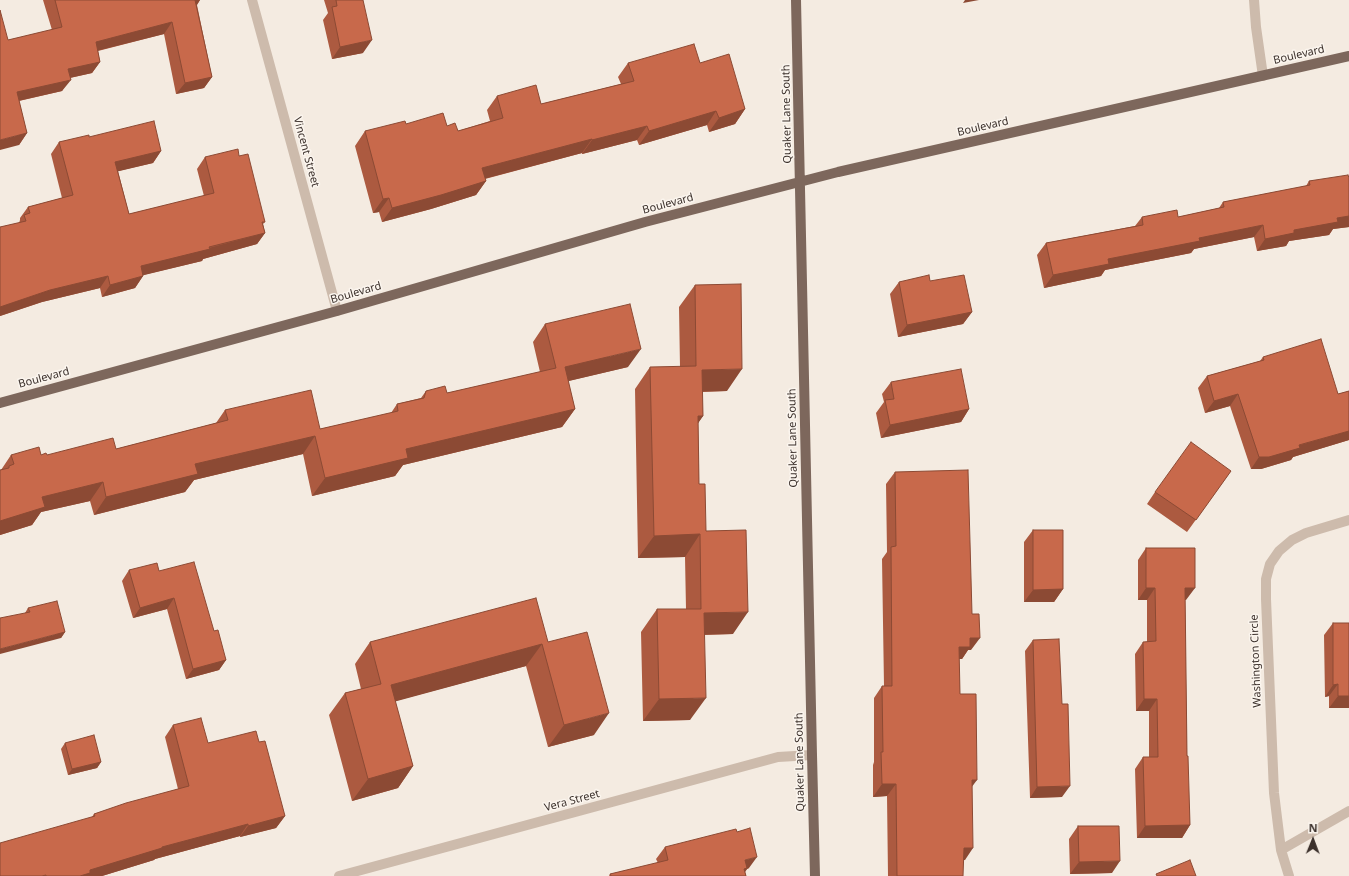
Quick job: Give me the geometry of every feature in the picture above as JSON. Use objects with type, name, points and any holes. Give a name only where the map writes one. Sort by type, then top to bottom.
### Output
[{"type":"main road","name":"Quaker Lane South","points":[[796,0],[815,876]]},
{"type":"main road","name":"Boulevard","points":[[0,403],[337,311],[645,222],[838,172],[1349,56]]},
{"type":"street","name":"Vincent Street","points":[[252,0],[337,311]]},
{"type":"street","points":[[1254,0],[1263,76]]},
{"type":"street","name":"Washington Circle","points":[[1289,876],[1281,850],[1274,793],[1266,580],[1270,564],[1279,551],[1292,540],[1306,533],[1349,520]]},
{"type":"street","name":"Vera Street","points":[[339,876],[778,757],[812,755]]},
{"type":"street","points":[[1281,850],[1349,811]]},
{"type":"building","points":[[55,0],[195,0],[212,77],[185,83],[172,22],[96,42],[100,62],[68,69],[71,80],[17,92],[27,133],[0,140],[0,10],[8,40],[62,27]]},
{"type":"building","points":[[336,0],[363,0],[372,40],[340,47],[332,7],[337,6]]},
{"type":"building","points":[[694,44],[700,63],[729,54],[745,109],[719,118],[716,111],[649,131],[647,126],[482,168],[486,181],[392,208],[389,198],[383,199],[365,131],[405,121],[406,124],[443,113],[447,126],[455,123],[458,131],[503,118],[497,96],[536,85],[541,104],[634,81],[628,63]]},
{"type":"building","points":[[154,121],[161,151],[115,162],[129,214],[214,193],[205,157],[238,149],[239,156],[248,154],[265,222],[262,222],[265,233],[209,247],[210,249],[141,266],[143,276],[110,285],[108,276],[50,290],[0,307],[0,227],[26,221],[24,215],[30,213],[28,207],[73,195],[59,142],[89,135],[89,137]]},
{"type":"building","points":[[1348,175],[1349,216],[1337,218],[1338,222],[1294,230],[1294,233],[1265,239],[1263,225],[1199,238],[1200,241],[1108,259],[1109,264],[1053,275],[1046,243],[1143,225],[1142,217],[1177,210],[1178,217],[1224,207],[1223,202],[1310,185],[1309,181]]},
{"type":"building","points":[[929,275],[930,281],[964,275],[972,312],[907,325],[899,282]]},
{"type":"building","points":[[741,284],[742,369],[702,370],[703,416],[698,416],[699,484],[705,484],[706,531],[746,530],[748,612],[704,613],[706,698],[659,699],[657,609],[701,609],[700,534],[654,536],[650,367],[696,366],[695,285]]},
{"type":"building","points":[[630,304],[641,349],[565,367],[575,409],[406,449],[408,458],[325,478],[315,436],[195,464],[198,474],[106,497],[103,482],[42,497],[45,507],[0,521],[0,470],[9,468],[9,466],[14,464],[11,455],[39,447],[41,455],[46,453],[47,455],[113,438],[116,449],[228,420],[225,410],[311,390],[320,429],[398,411],[397,404],[424,398],[426,391],[445,386],[447,393],[556,368],[545,324]]},
{"type":"building","points":[[1321,339],[1338,394],[1349,391],[1349,431],[1299,445],[1300,448],[1269,457],[1259,457],[1238,394],[1214,401],[1207,376],[1264,360],[1263,357]]},
{"type":"building","points":[[961,369],[969,409],[890,425],[885,400],[894,399],[891,382]]},
{"type":"building","points":[[1191,442],[1231,471],[1196,520],[1155,492]]},
{"type":"building","points":[[968,470],[972,614],[979,614],[980,638],[970,638],[970,647],[959,647],[960,694],[976,694],[977,780],[972,780],[973,848],[964,848],[963,876],[897,876],[896,784],[882,784],[881,752],[883,752],[882,686],[892,686],[891,547],[896,546],[895,472]]},
{"type":"building","points":[[1033,530],[1063,530],[1063,589],[1033,590]]},
{"type":"building","points":[[1146,548],[1195,548],[1195,588],[1185,588],[1187,756],[1190,825],[1145,826],[1143,757],[1158,757],[1157,699],[1144,699],[1143,642],[1156,641],[1155,588],[1146,588]]},
{"type":"building","points":[[194,562],[214,631],[218,630],[226,660],[193,669],[174,598],[140,608],[129,570],[157,563],[159,571]]},
{"type":"building","points":[[536,598],[548,642],[587,632],[609,713],[564,725],[542,644],[391,685],[413,766],[368,779],[345,693],[381,684],[370,642]]},
{"type":"building","points":[[57,601],[65,632],[0,649],[0,618],[30,612],[28,608]]},
{"type":"building","points":[[1333,623],[1349,623],[1349,696],[1338,696],[1338,684],[1333,685]]},
{"type":"building","points":[[1059,639],[1062,704],[1068,704],[1070,786],[1037,787],[1033,640]]},
{"type":"building","points":[[201,718],[208,743],[256,731],[259,742],[265,741],[285,816],[248,826],[248,824],[162,847],[90,870],[90,873],[80,876],[0,876],[0,843],[95,816],[94,814],[126,803],[189,786],[173,725]]},
{"type":"building","points":[[94,735],[101,762],[72,769],[65,743]]},
{"type":"building","points":[[1078,826],[1119,826],[1120,861],[1079,862]]},
{"type":"building","points":[[750,828],[757,857],[745,860],[747,868],[744,869],[746,876],[611,876],[610,874],[668,860],[665,847],[736,829],[737,832]]},
{"type":"building","points":[[1190,860],[1196,876],[1157,876],[1156,874]]}]
